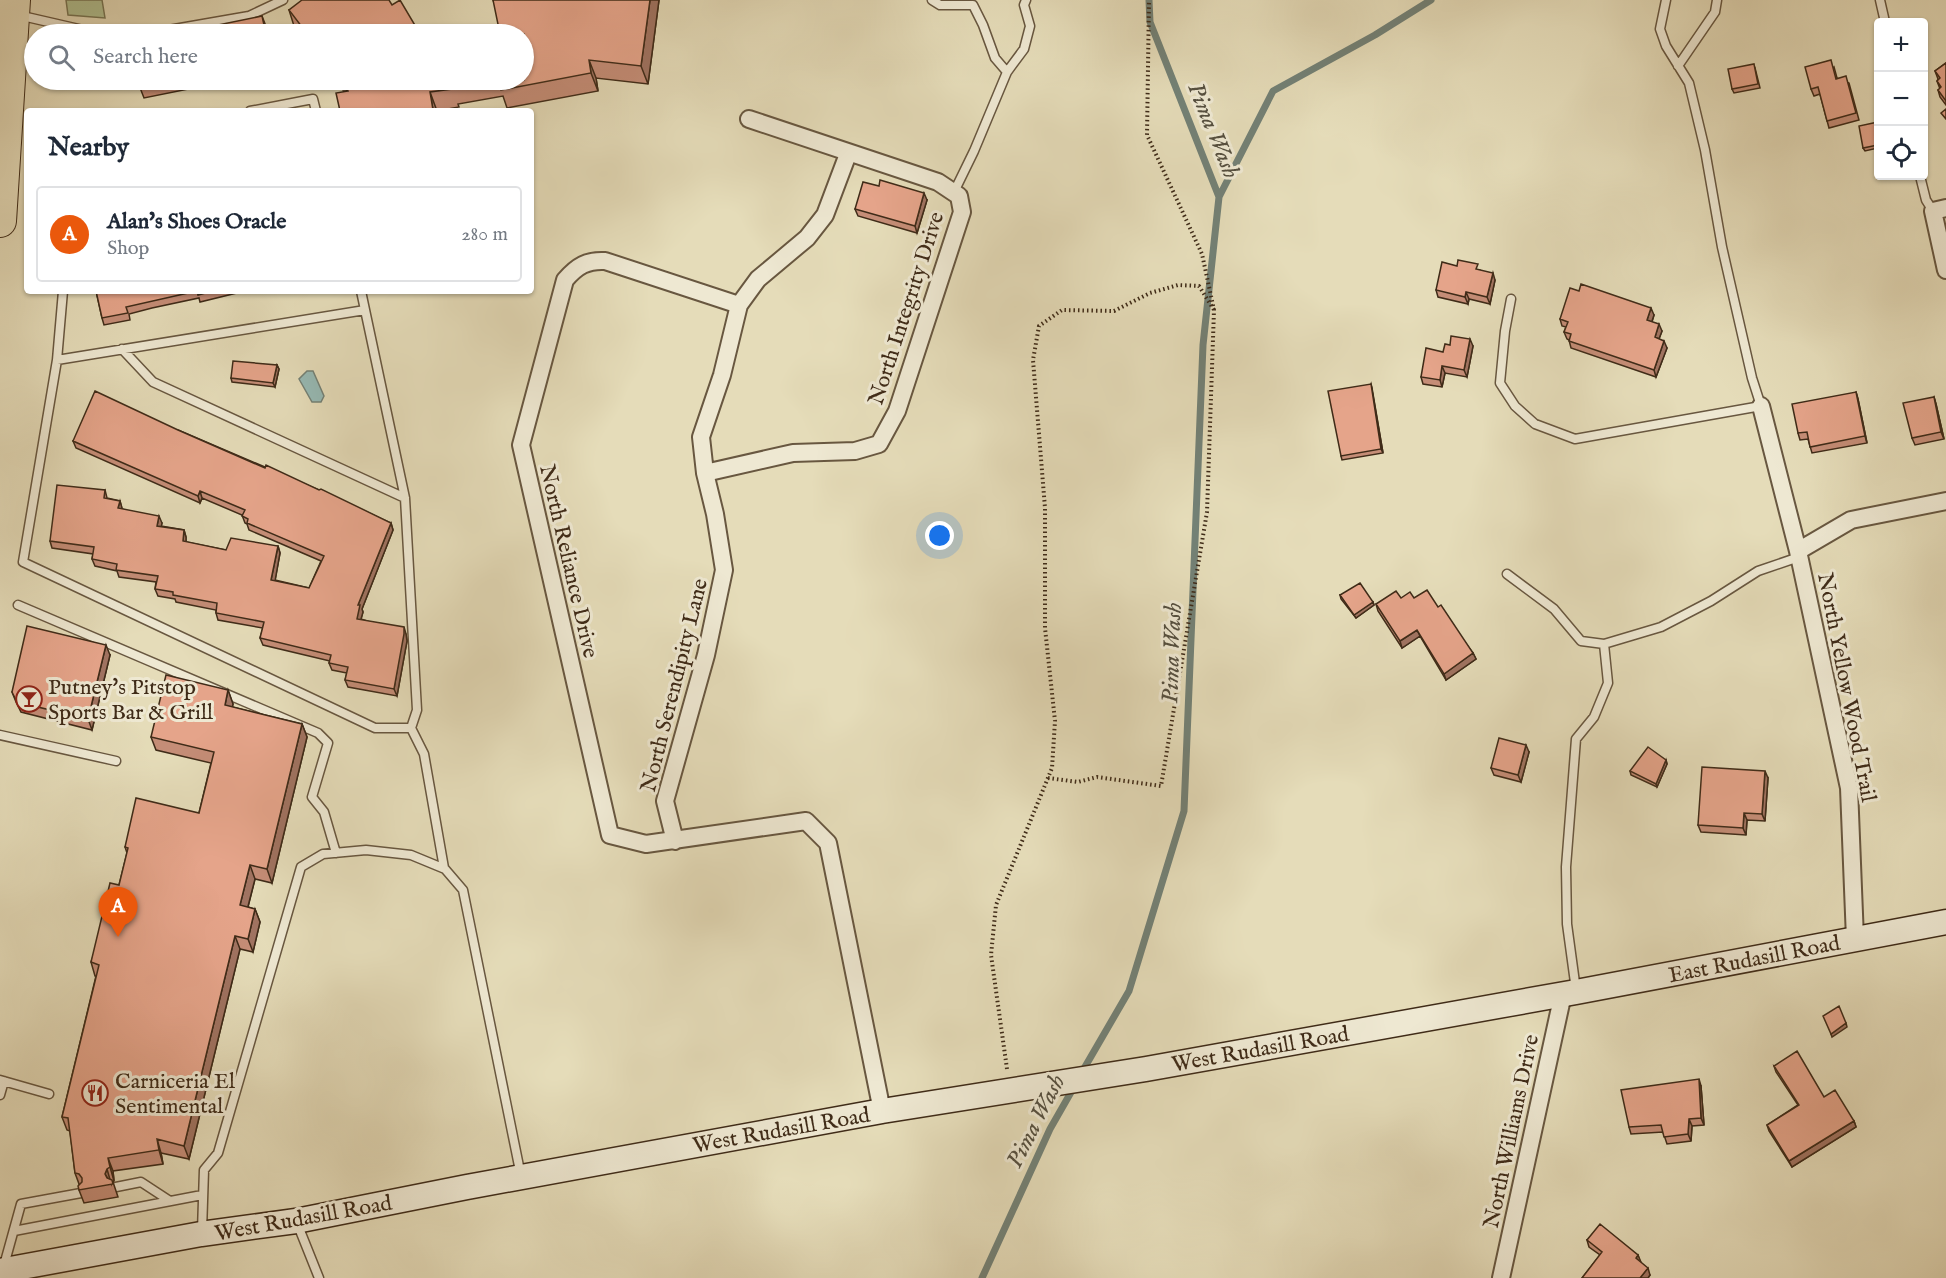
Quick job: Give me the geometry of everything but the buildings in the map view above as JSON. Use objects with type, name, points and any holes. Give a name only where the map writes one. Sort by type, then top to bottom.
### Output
[{"type":"highway","points":[[0,221],[9,9]]},
{"type":"street","name":"North Integrity Drive","points":[[705,473],[793,453],[855,451],[879,444],[897,411],[962,212],[959,196],[938,182],[848,154],[749,119]]},
{"type":"street","name":"North Serendipity Lane","points":[[675,841],[665,801],[706,655],[724,570],[700,437],[722,375],[739,304],[758,279],[807,238],[825,215],[848,154]]},
{"type":"street","points":[[1940,209],[1946,270]]},
{"type":"street","name":"North Reliance Drive","points":[[675,841],[646,844],[609,835],[520,445],[565,280],[582,263],[593,260],[605,261],[739,304]]},
{"type":"street","name":"North Yellow Wood Trail","points":[[1761,406],[1798,554],[1849,788],[1855,939]]},
{"type":"street","points":[[1798,554],[1851,520],[1946,501]]},
{"type":"street","points":[[675,841],[806,821],[828,843],[882,1111]]},
{"type":"street","name":"East Rudasill Road","points":[[1569,993],[1946,922]]},
{"type":"street","name":"West Rudasill Road","points":[[1,1271],[201,1234],[296,1221],[882,1111],[1169,1065],[1569,993]]},
{"type":"street","name":"North Williams Drive","points":[[1501,1278],[1569,993]]},
{"type":"lane","points":[[203,24],[249,16],[283,0]]},
{"type":"lane","points":[[932,0],[940,5],[973,5],[995,58],[1007,72]]},
{"type":"lane","points":[[954,192],[974,152],[1007,72],[1024,49],[1030,26],[1024,5],[1026,0]]},
{"type":"lane","points":[[1511,299],[1500,383],[1515,406],[1535,424],[1575,439],[1761,406],[1752,378],[1725,258],[1705,150],[1689,83],[1666,46],[1660,29],[1666,0]]},
{"type":"lane","points":[[1678,66],[1715,12],[1717,0]]},
{"type":"lane","points":[[1880,0],[1885,18]]},
{"type":"lane","points":[[9,9],[63,24]]},
{"type":"lane","points":[[266,108],[313,99],[315,108]]},
{"type":"lane","points":[[1921,180],[1926,201],[1940,209]]},
{"type":"lane","points":[[63,294],[57,360],[23,562],[375,728],[411,728]]},
{"type":"lane","points":[[362,294],[405,498],[417,710],[411,728],[424,753],[444,868]]},
{"type":"lane","points":[[57,360],[365,310]]},
{"type":"lane","points":[[122,349],[153,382],[405,498]]},
{"type":"lane","points":[[1508,574],[1554,609],[1581,641],[1604,644],[1661,627],[1711,601],[1758,572],[1798,554]]},
{"type":"lane","points":[[18,605],[318,733],[328,743],[312,797],[324,812],[336,853]]},
{"type":"lane","points":[[1569,993],[1566,867],[1576,740],[1594,717],[1608,683],[1604,644]]},
{"type":"lane","points":[[0,735],[116,760]]},
{"type":"lane","points":[[201,1234],[204,1170],[218,1153],[301,867],[323,854],[366,850],[411,855],[444,868],[463,890],[521,1177]]},
{"type":"lane","points":[[0,1095],[2,1081],[49,1094]]},
{"type":"lane","points":[[116,1187],[141,1182],[170,1201]]},
{"type":"lane","points":[[1,1271],[21,1204],[81,1193]]},
{"type":"lane","points":[[14,1230],[202,1195]]},
{"type":"lane","points":[[296,1221],[319,1278]]},
{"type":"path","points":[[1048,778],[1078,782],[1097,777],[1161,786],[1207,512],[1214,310],[1202,254],[1147,135],[1149,0]]},
{"type":"path","points":[[1010,1090],[990,955],[996,905],[1052,768],[1054,721],[1045,628],[1045,508],[1033,360],[1039,326],[1062,310],[1114,311],[1150,293],[1178,285],[1199,286],[1214,310]]},
{"type":"green space","points":[[66,0],[102,0],[105,18],[68,15]]},
{"type":"water","points":[[307,371],[313,371],[324,396],[321,402],[312,402],[299,379]]},
{"type":"waterway","name":"Pima Wash","points":[[1082,1072],[1129,991],[1184,811],[1203,345],[1219,197],[1150,22],[1149,0]]},
{"type":"waterway","points":[[1219,197],[1273,91],[1375,35],[1431,0]]},
{"type":"waterway","name":"Pima Wash","points":[[982,1278],[1050,1129],[1074,1087]]},
{"type":"place","name":"Putney's Pitstop Sports Bar & Grill","points":[[29,699]]},
{"type":"place","name":"Alan's Shoes Oracle","points":[[118,937]]},
{"type":"place","name":"Carniceria El Sentimental","points":[[95,1093]]}]
